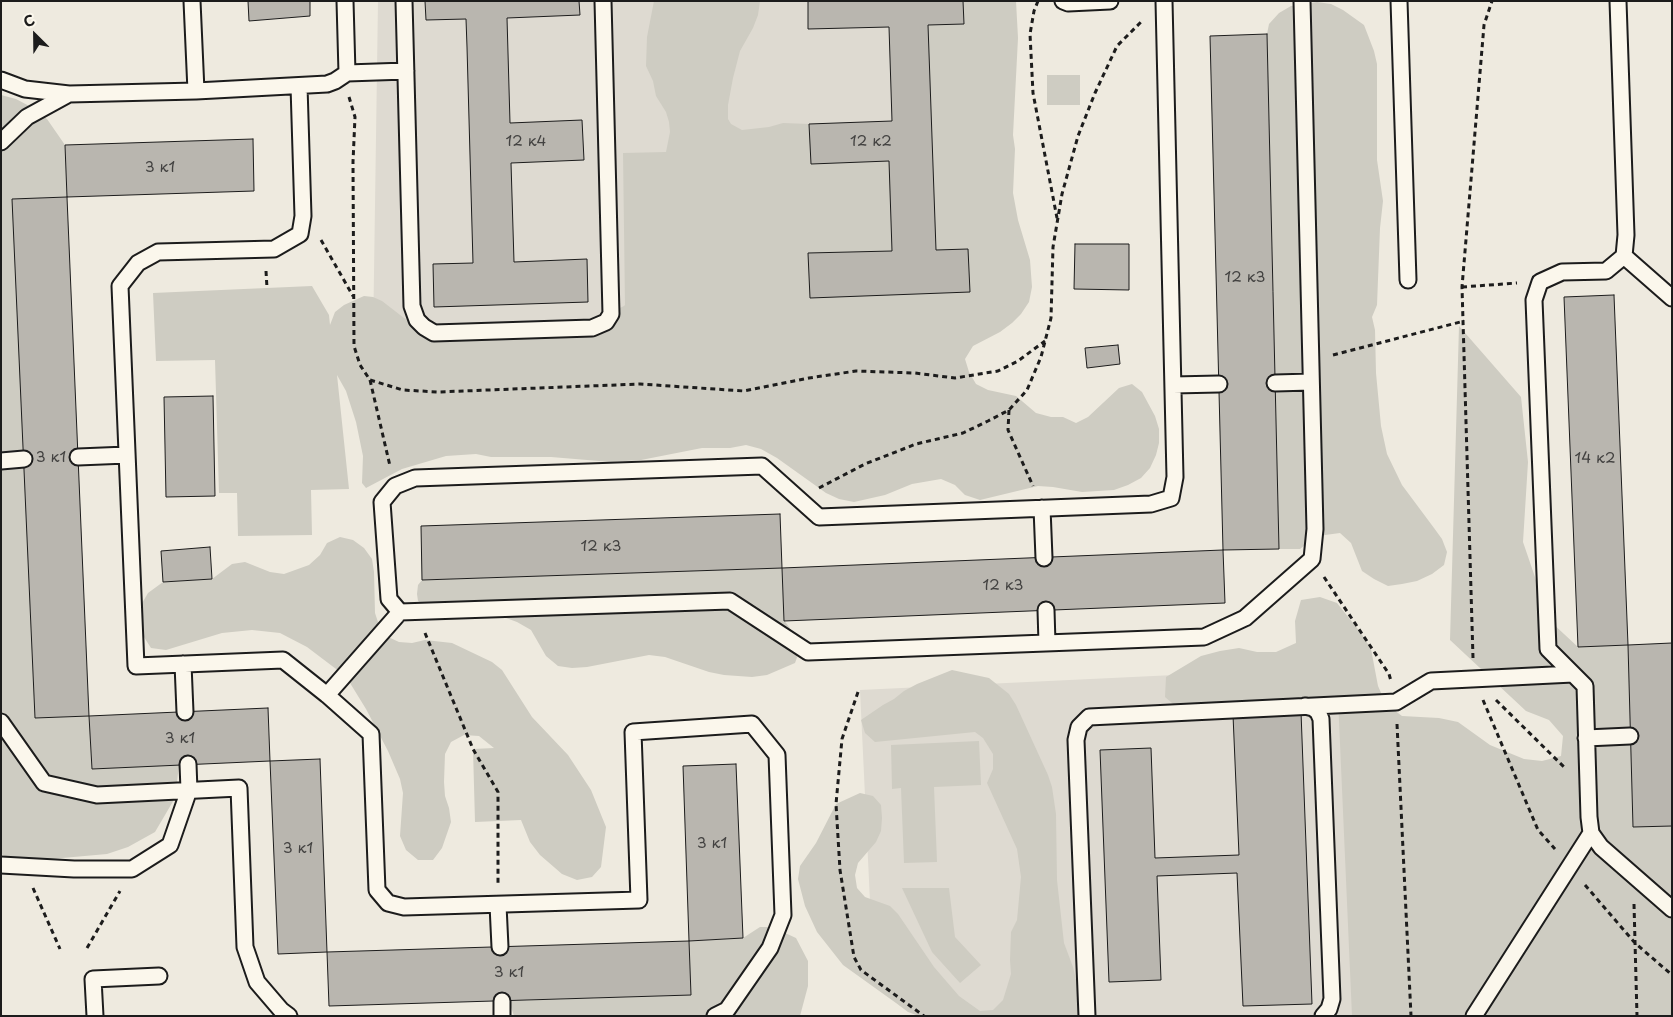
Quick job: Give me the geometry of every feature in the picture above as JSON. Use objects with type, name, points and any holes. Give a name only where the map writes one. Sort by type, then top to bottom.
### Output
[{"type":"lane","points":[[192,1],[196,91]]},
{"type":"lane","points":[[345,1],[347,73]]},
{"type":"lane","points":[[404,1],[412,306],[417,320],[434,333],[592,328],[606,322],[611,314],[603,1]]},
{"type":"lane","points":[[1063,1],[1068,3],[1110,1]]},
{"type":"lane","points":[[1164,1],[1176,477],[1171,498],[1151,504],[819,517],[762,466],[415,478],[395,486],[382,502],[388,599],[400,612],[730,601],[808,652],[1204,637],[1245,618],[1312,560],[1315,529],[1302,1]]},
{"type":"lane","points":[[1400,1],[1408,280]]},
{"type":"lane","points":[[1618,1],[1626,235],[1624,256],[1606,270],[1562,272],[1540,282],[1534,300],[1548,649],[1585,686],[1591,833],[1602,847],[1672,909]]},
{"type":"lane","points":[[1,80],[25,89],[69,94],[299,86],[327,84],[347,73],[406,71]]},
{"type":"lane","points":[[299,86],[303,207],[300,234],[274,248],[158,252],[138,263],[120,286],[136,666],[283,660],[372,734],[377,890],[388,903],[404,907],[639,900],[633,732],[752,724],[777,755],[783,915],[770,948],[727,1010],[715,1016]]},
{"type":"lane","points":[[1,142],[27,118],[69,94]]},
{"type":"lane","points":[[1624,256],[1672,298]]},
{"type":"lane","points":[[1275,382],[1311,382]]},
{"type":"lane","points":[[1173,385],[1219,384]]},
{"type":"lane","points":[[78,457],[127,455]]},
{"type":"lane","points":[[1,461],[24,459]]},
{"type":"lane","points":[[1042,508],[1044,558]]},
{"type":"lane","points":[[1046,610],[1047,643]]},
{"type":"lane","points":[[327,695],[400,612]]},
{"type":"lane","points":[[183,664],[185,712]]},
{"type":"lane","points":[[1087,1016],[1076,740],[1079,727],[1089,717],[1396,702],[1431,681],[1573,674]]},
{"type":"lane","points":[[1305,706],[1313,708],[1318,712],[1321,719],[1332,999],[1330,1009],[1323,1016]]},
{"type":"lane","points":[[1,722],[44,783],[97,795],[239,788],[246,947],[257,982],[281,1010],[289,1016]]},
{"type":"lane","points":[[1586,738],[1630,736]]},
{"type":"lane","points":[[1,865],[132,869],[170,845],[189,790],[188,764]]},
{"type":"lane","points":[[1474,1016],[1591,833]]},
{"type":"lane","points":[[498,904],[500,947]]},
{"type":"lane","points":[[95,1016],[93,979],[159,976]]},
{"type":"path","points":[[1038,1],[1034,10],[1030,34],[1033,93],[1057,221]]},
{"type":"path","points":[[1492,1],[1484,25],[1462,287],[1474,679],[1538,830],[1635,943],[1672,975]]},
{"type":"path","points":[[800,500],[832,480],[865,464],[916,444],[963,433],[1009,410],[1027,390],[1041,357],[1051,318],[1053,247],[1062,194],[1078,136],[1117,46],[1148,14]]},
{"type":"path","points":[[303,207],[354,298]]},
{"type":"path","points":[[1462,287],[1540,282]]},
{"type":"path","points":[[1311,361],[1464,321]]},
{"type":"path","points":[[370,380],[395,486]]},
{"type":"path","points":[[1009,410],[1008,430],[1042,508]]},
{"type":"path","points":[[1312,560],[1389,674],[1396,702],[1411,1016]]},
{"type":"path","points":[[417,612],[473,749],[498,792],[498,904]]},
{"type":"path","points":[[1474,679],[1588,791]]},
{"type":"path","points":[[858,692],[842,739],[836,804],[840,870],[854,957],[861,970],[924,1016]]},
{"type":"path","points":[[23,866],[60,950]]},
{"type":"path","points":[[86,948],[132,869]]},
{"type":"path","points":[[1633,874],[1637,1016]]},
{"type":"shaded area","points":[[378,1],[685,1],[694,344],[373,341]]},
{"type":"shaded area","points":[[654,1],[760,1],[758,15],[740,51],[733,78],[728,105],[728,119],[731,124],[742,130],[769,127],[783,123],[809,124],[811,164],[889,161],[892,251],[808,253],[810,297],[969,292],[968,250],[936,250],[928,25],[964,24],[963,1],[1016,1],[1018,38],[1013,135],[1015,149],[1013,193],[1018,220],[1030,260],[1032,287],[1029,302],[1021,314],[1000,332],[973,346],[965,359],[969,372],[976,384],[988,390],[1016,396],[1036,413],[1051,417],[1063,417],[1076,423],[1088,417],[1119,388],[1132,384],[1142,392],[1155,416],[1159,429],[1159,443],[1156,455],[1150,468],[1141,478],[1114,490],[1082,492],[1038,486],[980,500],[965,495],[955,485],[941,479],[912,484],[885,495],[854,502],[839,499],[826,493],[777,458],[761,449],[746,445],[730,448],[702,448],[641,460],[611,462],[551,457],[491,457],[476,454],[446,456],[402,469],[366,488],[362,483],[363,456],[356,422],[346,391],[337,375],[349,489],[311,490],[312,535],[238,536],[237,493],[219,493],[215,360],[156,361],[153,293],[312,286],[329,315],[330,325],[335,312],[344,305],[364,296],[382,301],[404,318],[414,323],[434,328],[551,324],[596,319],[624,306],[623,153],[666,152],[670,132],[666,112],[656,96],[653,81],[646,66],[647,37]]},
{"type":"shaded area","points":[[694,1],[994,1],[1000,313],[702,345]]},
{"type":"shaded area","points":[[1317,2],[1331,4],[1364,25],[1374,51],[1377,64],[1377,160],[1383,201],[1377,305],[1372,317],[1375,330],[1376,373],[1381,426],[1387,454],[1402,485],[1442,539],[1447,552],[1444,565],[1432,574],[1417,581],[1388,586],[1362,571],[1351,543],[1340,533],[1325,535],[1311,540],[1300,549],[1279,549],[1267,34],[1269,24],[1279,13],[1291,6]]},
{"type":"shaded area","points":[[1047,75],[1080,75],[1080,105],[1047,105]]},
{"type":"shaded area","points":[[1,95],[16,99],[33,108],[47,119],[65,145],[67,197],[13,199],[35,718],[89,716],[92,769],[179,765],[175,798],[155,832],[128,847],[107,854],[51,859],[9,858],[1,854]]},
{"type":"shaded area","points":[[1459,326],[1521,397],[1528,462],[1523,542],[1550,621],[1578,647],[1628,645],[1633,827],[1672,826],[1672,1016],[1352,1016],[1338,698],[1178,708],[1165,697],[1166,677],[1201,656],[1239,648],[1257,652],[1276,652],[1296,643],[1295,621],[1301,600],[1320,597],[1337,603],[1361,633],[1371,649],[1378,686],[1386,704],[1402,716],[1439,718],[1458,722],[1490,745],[1524,759],[1542,761],[1561,756],[1563,736],[1549,720],[1526,711],[1450,640]]},
{"type":"shaded area","points":[[340,537],[353,540],[364,548],[372,559],[375,613],[379,625],[386,636],[399,642],[412,643],[425,640],[452,643],[492,662],[502,670],[532,717],[568,755],[591,790],[606,827],[601,867],[592,877],[577,880],[562,874],[540,855],[530,842],[521,820],[475,822],[473,749],[494,748],[479,736],[464,735],[451,742],[445,754],[445,796],[451,822],[442,848],[433,860],[418,860],[406,850],[400,836],[403,793],[400,779],[366,709],[350,683],[340,672],[307,647],[280,633],[252,630],[222,633],[166,650],[151,648],[142,634],[139,620],[141,605],[148,593],[163,582],[212,579],[232,564],[245,562],[270,572],[284,574],[309,565],[320,555],[327,543]]},
{"type":"shaded area","points":[[782,568],[784,620],[794,634],[800,649],[795,663],[767,675],[752,677],[709,672],[665,657],[649,655],[587,667],[572,668],[558,666],[546,656],[531,630],[517,622],[487,611],[426,606],[418,601],[417,594],[418,585],[422,580]]},
{"type":"shaded area","points":[[1363,666],[1379,1016],[965,1016],[872,944],[860,690]]},
{"type":"shaded area","points":[[952,670],[989,678],[1009,694],[1016,705],[1048,775],[1052,787],[1056,814],[1057,880],[1064,943],[1073,967],[1085,1016],[919,1016],[908,1012],[843,965],[817,932],[805,906],[798,879],[800,866],[816,843],[836,804],[860,793],[873,796],[881,805],[881,831],[876,842],[858,863],[855,875],[857,888],[865,897],[890,906],[898,914],[934,967],[959,996],[980,1011],[993,1010],[1003,1000],[1011,974],[1011,932],[1017,920],[1021,877],[1017,849],[987,783],[993,769],[993,754],[983,738],[975,732],[875,742],[865,733],[861,720],[904,691]]},
{"type":"shaded area","points":[[979,741],[981,785],[934,787],[937,862],[904,863],[901,788],[892,789],[891,745]]},
{"type":"shaded area","points":[[902,888],[949,888],[955,937],[981,965],[960,983],[932,952]]},
{"type":"shaded area","points":[[760,927],[772,927],[796,938],[808,961],[808,986],[800,1016],[514,1016],[509,1001],[691,995],[689,941],[743,938]]},
{"type":"building","points":[[248,1],[310,1],[310,16],[249,21]]},
{"type":"building","points":[[425,1],[579,1],[580,15],[507,18],[510,123],[582,120],[584,160],[511,163],[514,262],[587,259],[588,302],[434,307],[433,264],[473,263],[467,47],[466,19],[426,20]]},
{"type":"building","points":[[808,1],[963,1],[964,24],[928,25],[936,250],[968,249],[970,292],[810,298],[808,253],[892,251],[889,161],[811,164],[809,124],[892,121],[889,27],[808,29]]},
{"type":"building","points":[[1267,34],[1279,549],[1223,550],[1210,36]]},
{"type":"building","points":[[253,139],[254,191],[67,197],[65,145]]},
{"type":"building","points":[[67,197],[89,716],[35,718],[12,199]]},
{"type":"building","points":[[1075,244],[1129,244],[1129,290],[1074,289]]},
{"type":"building","points":[[1614,295],[1628,645],[1578,647],[1564,297]]},
{"type":"building","points":[[1118,345],[1120,364],[1087,368],[1085,348]]},
{"type":"building","points":[[213,396],[215,496],[166,497],[164,397]]},
{"type":"building","points":[[780,514],[782,568],[422,580],[421,526]]},
{"type":"building","points":[[210,547],[212,579],[163,582],[161,551]]},
{"type":"building","points":[[1223,550],[1225,603],[784,621],[782,568]]},
{"type":"building","points":[[1672,643],[1672,826],[1633,827],[1628,645]]},
{"type":"building","points":[[268,708],[270,761],[92,769],[89,716]]},
{"type":"building","points":[[1301,712],[1312,1004],[1243,1006],[1237,873],[1157,876],[1161,980],[1109,982],[1100,750],[1151,748],[1155,858],[1239,855],[1233,715]]},
{"type":"building","points":[[320,759],[327,952],[278,954],[270,761]]},
{"type":"building","points":[[736,764],[743,938],[689,941],[683,766]]},
{"type":"building","points":[[689,941],[691,995],[329,1006],[327,952]]}]
